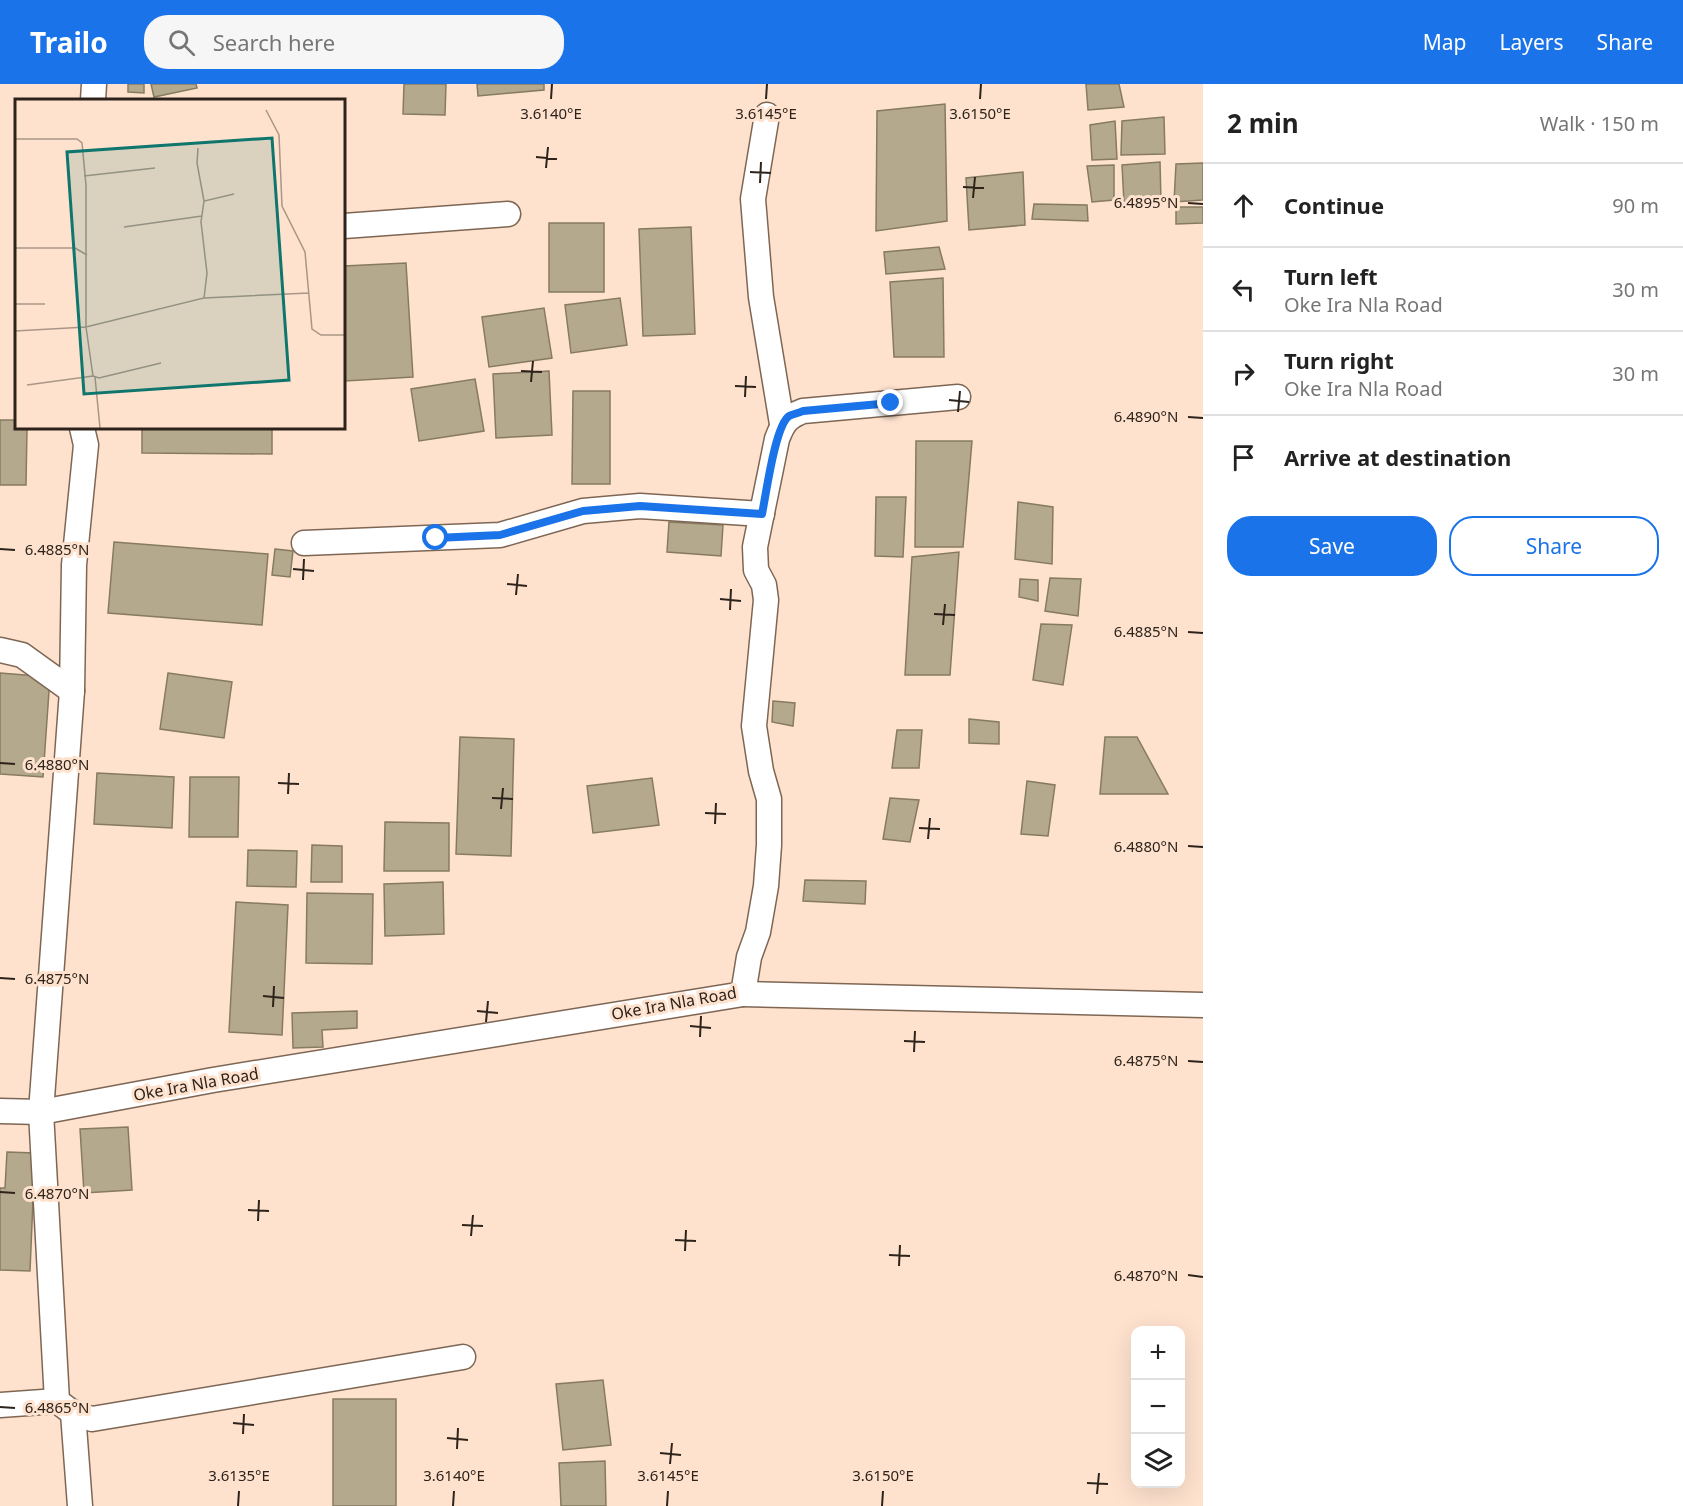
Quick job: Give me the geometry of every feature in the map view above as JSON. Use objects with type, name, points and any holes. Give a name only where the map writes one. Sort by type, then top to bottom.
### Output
[{"type":"street","points":[[767,115],[753,199],[761,297],[782,424]]},
{"type":"street","points":[[345,226],[508,214]]},
{"type":"street","points":[[782,424],[789,416],[803,411],[958,397]]},
{"type":"street","name":"Oke Ira Nla Road","points":[[0,1111],[41,1112],[213,1080],[743,994],[749,957],[758,932],[766,886],[769,845],[768,799],[754,726],[766,600],[764,585],[756,570],[755,547],[782,424]]},
{"type":"street","points":[[80,1506],[65,1407],[41,1112],[72,691],[74,565],[86,445],[82,429]]},
{"type":"street","points":[[304,543],[500,535],[583,511],[640,506],[762,514]]},
{"type":"street","points":[[0,650],[22,655],[72,691]]},
{"type":"street","points":[[743,994],[1203,1005]]},
{"type":"street","points":[[0,1405],[65,1407],[92,1419],[463,1357]]},
{"type":"building","points":[[128,84],[144,84],[144,93],[128,92]]},
{"type":"building","points":[[151,84],[196,84],[197,88],[154,97]]},
{"type":"building","points":[[404,84],[446,84],[445,115],[403,114]]},
{"type":"building","points":[[477,84],[544,84],[544,90],[478,96]]},
{"type":"building","points":[[1086,84],[1119,84],[1124,107],[1088,110]]},
{"type":"building","points":[[945,104],[947,221],[876,231],[877,111]]},
{"type":"building","points":[[1164,117],[1165,154],[1121,155],[1122,121]]},
{"type":"building","points":[[1115,121],[1117,159],[1092,160],[1090,125]]},
{"type":"building","points":[[1160,162],[1161,202],[1124,203],[1122,165]]},
{"type":"building","points":[[1203,163],[1203,200],[1174,202],[1176,164]]},
{"type":"building","points":[[1114,165],[1114,200],[1092,202],[1087,166]]},
{"type":"building","points":[[1023,172],[1025,225],[969,230],[966,178]]},
{"type":"building","points":[[1034,204],[1087,205],[1088,221],[1032,219]]},
{"type":"building","points":[[1176,207],[1203,207],[1203,223],[1176,224]]},
{"type":"building","points":[[549,223],[604,223],[604,292],[549,292]]},
{"type":"building","points":[[691,227],[695,334],[643,336],[639,229]]},
{"type":"building","points":[[939,247],[945,269],[886,274],[884,252]]},
{"type":"building","points":[[406,263],[413,377],[345,381],[345,266]]},
{"type":"building","points":[[943,278],[944,357],[894,357],[890,282]]},
{"type":"building","points":[[620,298],[627,345],[571,353],[565,305]]},
{"type":"building","points":[[544,308],[552,358],[489,367],[482,317]]},
{"type":"building","points":[[549,371],[552,435],[496,438],[493,374]]},
{"type":"building","points":[[475,379],[484,431],[419,441],[411,389]]},
{"type":"building","points":[[573,391],[610,391],[610,484],[572,484]]},
{"type":"building","points":[[0,420],[15,420],[15,429],[27,429],[26,485],[0,485]]},
{"type":"building","points":[[142,429],[272,429],[272,454],[142,453]]},
{"type":"building","points":[[916,441],[972,441],[963,547],[915,547]]},
{"type":"building","points":[[876,497],[906,497],[903,557],[875,556]]},
{"type":"building","points":[[1018,502],[1053,507],[1052,564],[1015,559]]},
{"type":"building","points":[[669,522],[723,525],[721,556],[667,552]]},
{"type":"building","points":[[114,542],[268,554],[262,625],[108,613]]},
{"type":"building","points":[[275,549],[293,551],[290,577],[272,575]]},
{"type":"building","points":[[959,552],[950,675],[905,675],[912,557]]},
{"type":"building","points":[[1050,578],[1081,579],[1078,616],[1045,611]]},
{"type":"building","points":[[1020,579],[1038,580],[1038,601],[1019,597]]},
{"type":"building","points":[[1041,624],[1072,625],[1063,685],[1033,680]]},
{"type":"building","points":[[0,673],[50,677],[43,777],[0,774]]},
{"type":"building","points":[[168,673],[232,682],[224,738],[160,729]]},
{"type":"building","points":[[773,701],[795,703],[793,726],[772,722]]},
{"type":"building","points":[[969,719],[999,722],[999,744],[969,743]]},
{"type":"building","points":[[897,730],[922,730],[919,768],[892,768]]},
{"type":"building","points":[[460,737],[514,739],[511,856],[456,854]]},
{"type":"building","points":[[1105,737],[1137,737],[1168,794],[1100,794]]},
{"type":"building","points":[[97,773],[174,777],[172,828],[94,824]]},
{"type":"building","points":[[190,777],[239,777],[238,837],[189,837]]},
{"type":"building","points":[[652,778],[659,825],[593,833],[587,786]]},
{"type":"building","points":[[1027,781],[1055,785],[1048,836],[1021,834]]},
{"type":"building","points":[[890,798],[919,800],[910,842],[883,839]]},
{"type":"building","points":[[385,822],[449,823],[449,871],[384,871]]},
{"type":"building","points":[[312,845],[342,846],[342,882],[311,882]]},
{"type":"building","points":[[248,850],[297,851],[296,887],[247,886]]},
{"type":"building","points":[[805,880],[866,881],[865,904],[803,901]]},
{"type":"building","points":[[443,882],[444,934],[385,936],[384,884]]},
{"type":"building","points":[[307,893],[373,894],[372,964],[306,963]]},
{"type":"building","points":[[236,902],[288,905],[282,1035],[229,1032]]},
{"type":"building","points":[[357,1011],[357,1028],[322,1030],[323,1047],[293,1048],[292,1013]]},
{"type":"building","points":[[128,1127],[132,1190],[84,1193],[80,1129]]},
{"type":"building","points":[[7,1152],[35,1153],[30,1271],[0,1270],[0,1188],[5,1188]]},
{"type":"building","points":[[603,1380],[611,1445],[563,1450],[556,1384]]},
{"type":"building","points":[[333,1399],[396,1399],[396,1506],[333,1506]]},
{"type":"building","points":[[605,1461],[606,1506],[561,1506],[559,1463]]},
{"type":"route","points":[[436,538],[500,535],[583,511],[640,506],[762,514],[777,439],[782,424],[789,416],[803,411],[891,403]]}]
